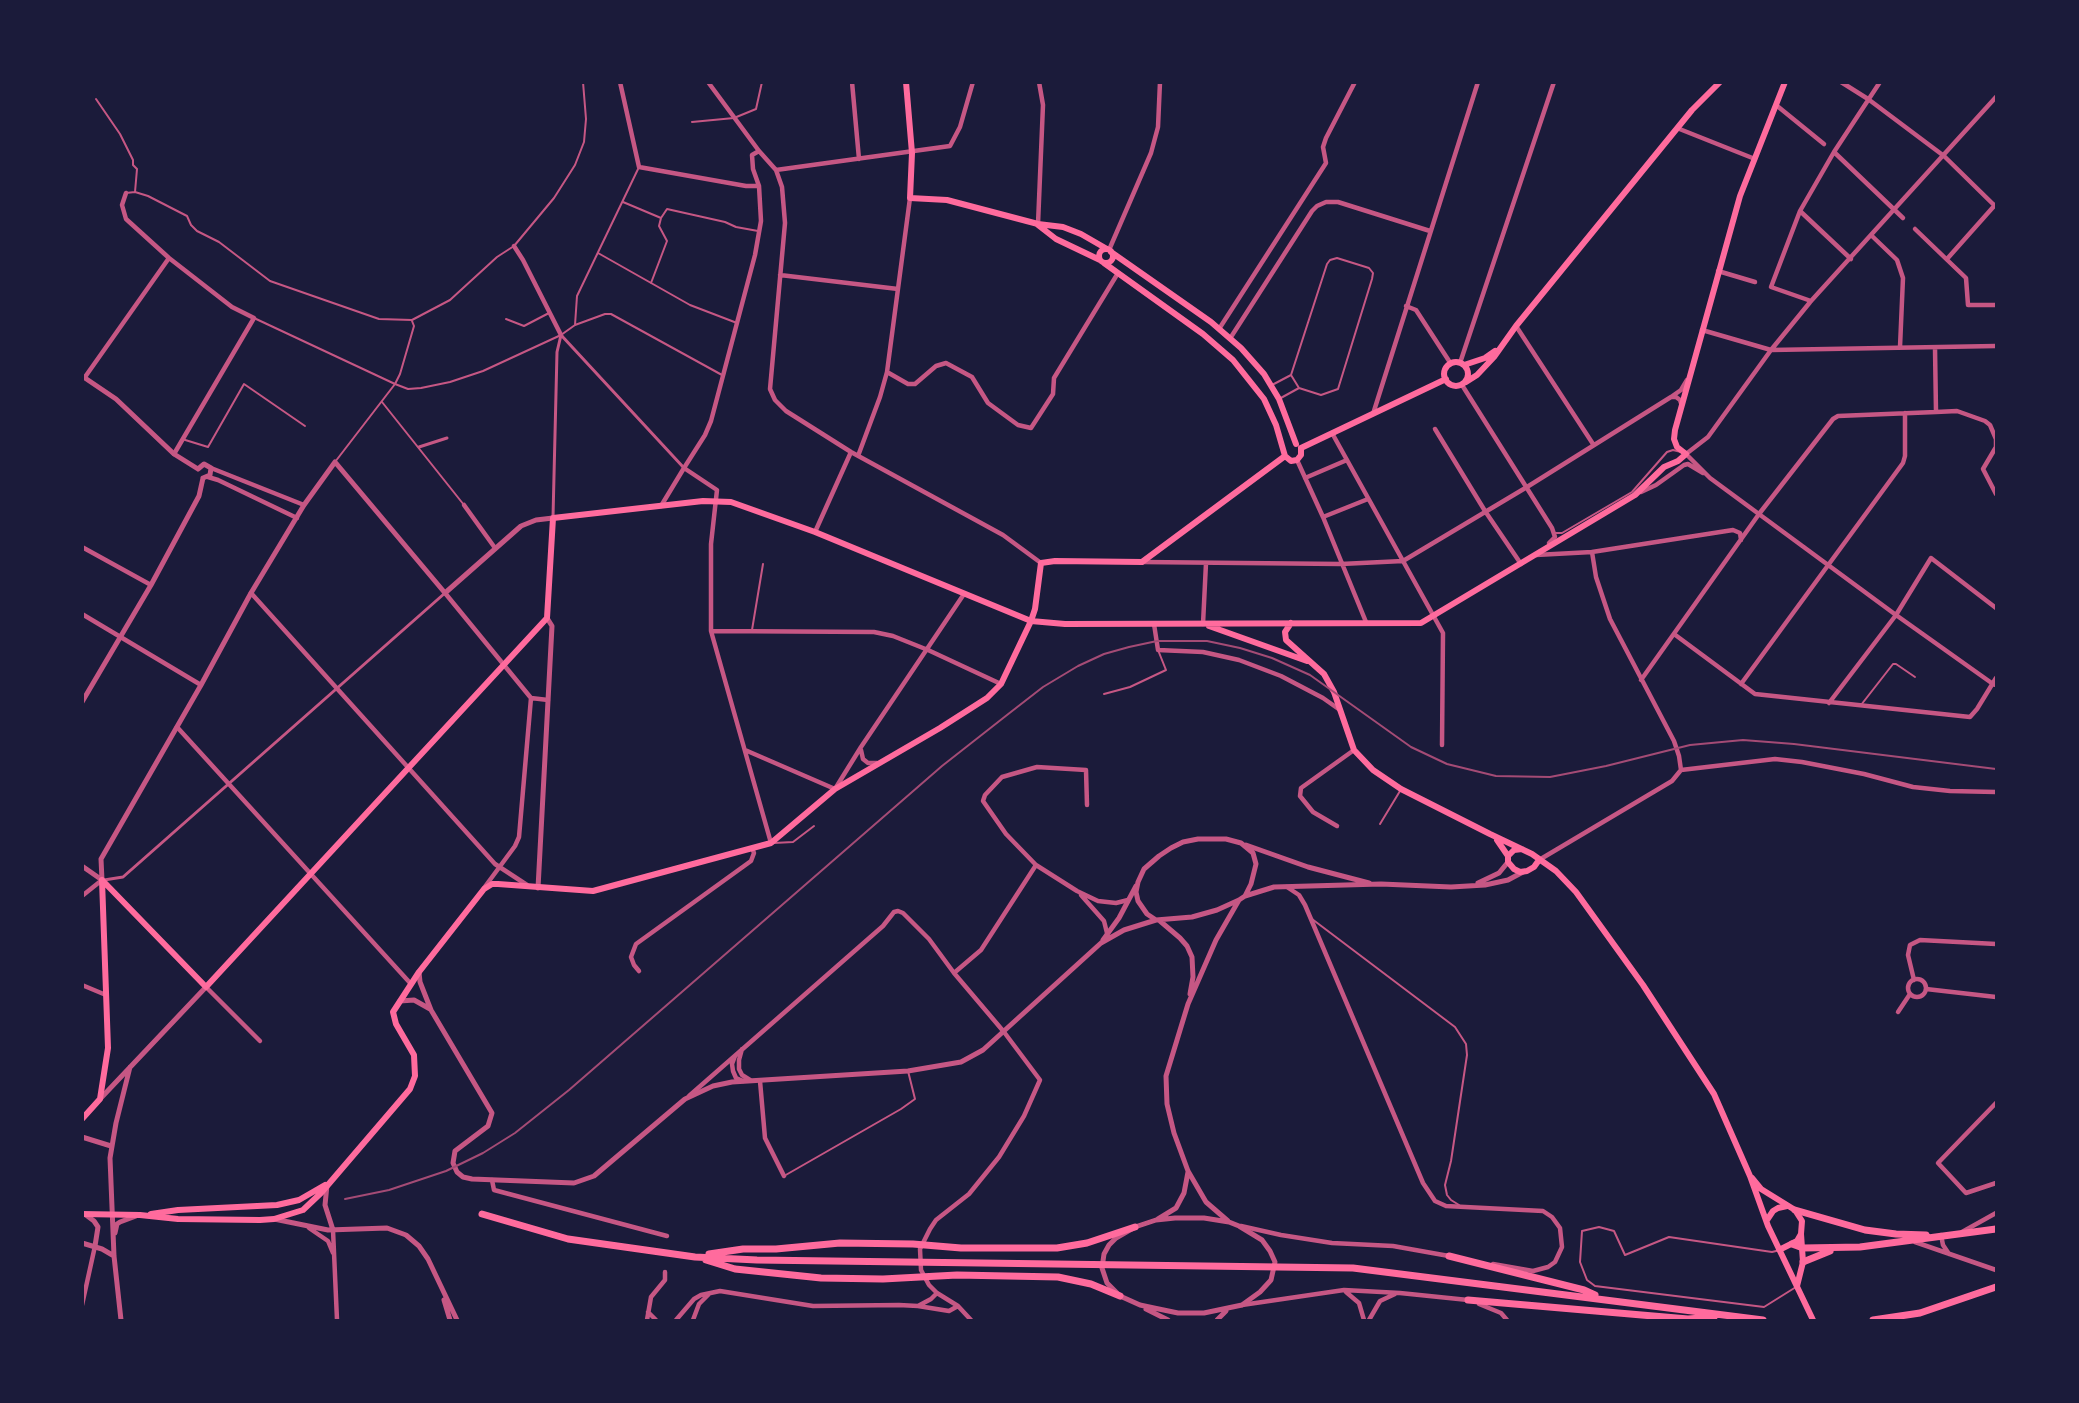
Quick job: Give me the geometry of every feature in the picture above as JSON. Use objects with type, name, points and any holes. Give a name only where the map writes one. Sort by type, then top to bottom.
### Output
[{"type":"main road","points":[[906,82],[912,153],[910,198],[947,200],[1038,224],[1063,227],[1109,250],[1219,328],[1254,362],[1279,399],[1301,455],[1297,460],[1291,460],[1285,452],[1264,399],[1238,366],[1203,334],[1102,262],[1056,239],[1038,224]]},
{"type":"main road","points":[[1502,345],[1485,358],[1462,364],[1451,364],[1445,370],[1446,379],[1453,385],[1464,383],[1486,366],[1677,128],[1720,82]]},
{"type":"main road","points":[[102,880],[206,987],[409,770],[547,618],[553,518],[703,501],[731,502],[815,532],[1031,621],[1065,624],[1421,623],[1635,495],[1664,467],[1678,461],[1686,454],[1677,447],[1674,439],[1702,330],[1740,196],[1785,82]]},
{"type":"main road","points":[[1102,262],[1109,262],[1112,259],[1109,250]]},
{"type":"main road","points":[[1102,262],[1099,252],[1109,250]]},
{"type":"main road","points":[[1462,364],[1468,373],[1464,383]]},
{"type":"main road","points":[[83,1214],[140,1215],[178,1219],[274,1219],[303,1210],[412,1085],[415,1076],[415,1060],[412,1050],[393,1017],[393,1012],[419,972],[484,889],[492,884],[498,884],[593,891],[771,843],[835,789],[977,704],[1001,684],[1035,609],[1041,563],[1055,561],[1142,562],[1285,452],[1290,444],[1298,446],[1332,433],[1446,379]]},
{"type":"main road","points":[[1292,622],[1285,632],[1286,640],[1324,674],[1334,692],[1354,750],[1373,770],[1401,789],[1523,849],[1556,871],[1576,892],[1642,985],[1714,1094],[1773,1237],[1813,1320]]},
{"type":"main road","points":[[1203,624],[1314,664]]},
{"type":"main road","points":[[1490,834],[1501,843],[1514,869],[1523,872],[1534,867],[1539,860]]},
{"type":"main road","points":[[1508,859],[1514,850],[1523,849]]},
{"type":"main road","points":[[1534,867],[1556,871]]},
{"type":"main road","points":[[82,1119],[100,1099],[108,1048],[102,880]]},
{"type":"main road","points":[[1749,1176],[1761,1189],[1792,1208],[1865,1230],[1896,1234],[1941,1235]]},
{"type":"main road","points":[[140,1215],[178,1210],[277,1205],[299,1200],[328,1183]]},
{"type":"main road","points":[[1767,1220],[1773,1210],[1792,1208]]},
{"type":"main road","points":[[1792,1208],[1802,1221],[1803,1262],[1796,1287]]},
{"type":"main road","points":[[482,1214],[568,1239],[695,1257],[758,1260],[1353,1268],[1763,1320]]},
{"type":"main road","points":[[695,1257],[742,1249],[776,1249],[840,1243],[913,1244],[961,1248],[1057,1248],[1088,1243],[1135,1227]]},
{"type":"main road","points":[[1773,1237],[1785,1244],[1803,1248],[1844,1248],[1996,1229]]},
{"type":"main road","points":[[1779,1250],[1792,1245],[1801,1234]]},
{"type":"main road","points":[[1803,1262],[1822,1253],[1844,1248]]},
{"type":"main road","points":[[1449,1256],[1584,1290],[1602,1299]]},
{"type":"main road","points":[[695,1257],[735,1269],[821,1278],[917,1278],[957,1275],[1058,1277],[1091,1284],[1120,1296]]},
{"type":"main road","points":[[1873,1320],[1920,1313],[1996,1287]]},
{"type":"main road","points":[[1468,1300],[1688,1319],[1731,1316]]},
{"type":"street","points":[[620,82],[639,167],[746,186],[759,186]]},
{"type":"street","points":[[852,82],[859,159]]},
{"type":"street","points":[[776,170],[950,146],[960,127],[973,82]]},
{"type":"street","points":[[1038,224],[1043,105],[1039,82]]},
{"type":"street","points":[[1109,250],[1151,153],[1158,127],[1160,82]]},
{"type":"street","points":[[1219,328],[1326,163],[1323,147],[1326,138],[1355,82]]},
{"type":"street","points":[[1373,414],[1478,82]]},
{"type":"street","points":[[1462,364],[1554,82]]},
{"type":"street","points":[[1840,82],[1868,99],[1944,156],[1996,206],[1947,259]]},
{"type":"street","points":[[1811,301],[1771,287],[1800,211],[1834,152],[1880,82]]},
{"type":"street","points":[[711,84],[734,118],[776,170],[782,187],[785,223],[770,389],[775,400],[786,411],[850,452],[1004,536],[1041,563]]},
{"type":"street","points":[[1710,478],[1686,454],[1708,437],[1771,350],[1811,301],[1996,97]]},
{"type":"street","points":[[1776,105],[1824,144]]},
{"type":"street","points":[[1677,128],[1755,159]]},
{"type":"street","points":[[661,506],[705,435],[711,421],[760,231],[759,186],[753,169],[752,155],[759,151]]},
{"type":"street","points":[[1834,152],[1903,218]]},
{"type":"street","points":[[126,193],[122,205],[126,219],[169,258],[232,307],[254,318],[174,454]]},
{"type":"street","points":[[858,456],[887,372],[910,198]]},
{"type":"street","points":[[1231,338],[1317,206],[1326,202],[1338,202],[1430,231]]},
{"type":"street","points":[[1800,211],[1851,259]]},
{"type":"street","points":[[1915,229],[1966,278],[1968,305],[1996,305]]},
{"type":"street","points":[[1872,236],[1897,260],[1903,278],[1900,347]]},
{"type":"street","points":[[514,246],[561,335],[684,468],[717,490],[711,544],[711,631],[771,843]]},
{"type":"street","points":[[169,258],[84,376],[116,399],[174,454],[198,469],[199,474],[218,480],[297,518]]},
{"type":"street","points":[[1718,271],[1755,282]]},
{"type":"street","points":[[887,372],[908,384],[915,384],[936,366],[946,363],[972,377],[988,403],[1018,425],[1031,428],[1053,394],[1054,378],[1118,273]]},
{"type":"street","points":[[780,275],[898,289]]},
{"type":"street","points":[[1406,306],[1416,310],[1451,364]]},
{"type":"street","points":[[1516,326],[1593,444]]},
{"type":"street","points":[[1702,330],[1771,350],[1996,346]]},
{"type":"street","points":[[82,896],[102,880],[123,877],[521,526],[536,520],[553,518],[557,352],[561,335]]},
{"type":"street","points":[[1935,348],[1936,412]]},
{"type":"street","points":[[1142,562],[1341,564],[1404,561],[1671,397],[1681,390],[1691,372]]},
{"type":"street","points":[[1464,383],[1552,528],[1554,540],[1536,555]]},
{"type":"street","points":[[1671,397],[1680,400],[1682,406]]},
{"type":"street","points":[[1641,680],[1760,514],[1833,419],[1838,416],[1957,411],[1985,421],[1995,432],[1996,447],[1983,469],[1996,494]]},
{"type":"street","points":[[1741,684],[1903,462],[1905,413]]},
{"type":"street","points":[[1435,429],[1485,511],[1521,564]]},
{"type":"street","points":[[1332,433],[1443,633],[1442,745]]},
{"type":"street","points":[[420,447],[447,438]]},
{"type":"street","points":[[815,532],[850,452]]},
{"type":"street","points":[[1297,460],[1366,622]]},
{"type":"street","points":[[1305,478],[1347,460]]},
{"type":"street","points":[[102,880],[101,859],[251,593],[304,505],[335,462],[506,665],[531,698],[519,837],[484,889]]},
{"type":"street","points":[[198,469],[204,464],[304,505]]},
{"type":"street","points":[[1635,495],[1688,464],[1995,685]]},
{"type":"street","points":[[82,702],[151,585],[199,496],[206,477],[212,473],[211,468]]},
{"type":"street","points":[[1323,517],[1368,499]]},
{"type":"street","points":[[464,505],[495,548]]},
{"type":"street","points":[[1536,555],[1592,552],[1733,530],[1740,533],[1741,540]]},
{"type":"street","points":[[82,547],[151,585]]},
{"type":"street","points":[[1592,552],[1596,577],[1610,619],[1674,741],[1681,770]]},
{"type":"street","points":[[1829,704],[1896,615],[1930,558],[1996,608]]},
{"type":"street","points":[[1203,624],[1206,563]]},
{"type":"street","points":[[251,593],[498,866],[522,883],[535,887],[552,626],[547,618]]},
{"type":"street","points":[[745,750],[835,789],[964,594]]},
{"type":"street","points":[[82,614],[201,685]]},
{"type":"street","points":[[1154,624],[1158,650],[1203,652],[1239,660],[1281,676],[1323,698],[1340,710]]},
{"type":"street","points":[[711,631],[874,632],[893,636],[928,650],[1001,684]]},
{"type":"street","points":[[1674,634],[1755,694],[1829,704],[1861,705],[1970,717],[1995,685],[1996,678]]},
{"type":"street","points":[[531,698],[548,700]]},
{"type":"street","points":[[177,727],[411,984]]},
{"type":"street","points":[[861,747],[863,759],[868,763],[881,762]]},
{"type":"street","points":[[1337,826],[1313,812],[1300,796],[1302,788],[1354,750]]},
{"type":"street","points":[[1539,860],[1671,781],[1681,770],[1775,759],[1864,774],[1913,788],[1996,792]]},
{"type":"street","points":[[1087,804],[1086,770],[1037,767],[1002,777],[985,795],[983,801],[1006,834],[1036,865],[1077,891],[1098,901],[1108,904],[1128,900]]},
{"type":"street","points":[[1101,943],[1119,918],[1144,869],[1159,856],[1183,843],[1198,839],[1226,839],[1308,867],[1373,884]]},
{"type":"street","points":[[1241,843],[1253,853],[1256,864],[1254,876],[1245,896]]},
{"type":"street","points":[[639,970],[631,957],[636,944],[751,861],[754,853],[752,848]]},
{"type":"street","points":[[1468,885],[1493,877],[1503,869],[1508,859]]},
{"type":"street","points":[[954,973],[981,950],[1036,865]]},
{"type":"street","points":[[82,866],[102,880]]},
{"type":"street","points":[[685,1099],[713,1086],[744,1081],[908,1071],[961,1062],[982,1050],[1004,1032],[1101,943],[1124,930],[1158,920],[1192,917],[1217,910],[1245,896],[1274,887],[1373,884],[1451,887],[1485,885],[1500,882],[1523,872]]},
{"type":"street","points":[[1138,882],[1136,892],[1141,908],[1180,938],[1192,957],[1193,977],[1188,1004],[1166,1076],[1167,1104],[1174,1133],[1188,1171],[1206,1202],[1229,1222]]},
{"type":"street","points":[[1239,1226],[1332,1243],[1393,1246],[1533,1271],[1548,1267],[1555,1262],[1562,1246],[1560,1228],[1552,1217],[1543,1211],[1446,1206],[1435,1201],[1423,1183],[1310,917],[1299,895],[1287,887]]},
{"type":"street","points":[[1077,891],[1104,921],[1107,933]]},
{"type":"street","points":[[1188,1004],[1216,940],[1239,900]]},
{"type":"street","points":[[419,972],[420,982],[431,1010],[492,1113],[489,1126],[455,1151],[453,1166],[463,1177],[472,1179],[566,1183],[588,1179],[600,1172],[883,926],[894,912],[903,913],[929,939],[1040,1080],[1024,1116],[999,1156],[969,1194],[936,1220],[924,1239],[919,1257],[921,1270],[929,1286],[958,1306],[971,1320]]},
{"type":"street","points":[[1914,980],[1908,955],[1910,945],[1920,940],[1996,944]]},
{"type":"street","points":[[1914,980],[1922,981],[1926,989]]},
{"type":"street","points":[[1898,1012],[1910,994],[1908,986],[1914,980]]},
{"type":"street","points":[[82,985],[106,995]]},
{"type":"street","points":[[100,1099],[206,987],[260,1041]]},
{"type":"street","points":[[1910,994],[1918,997],[1924,994],[1926,989]]},
{"type":"street","points":[[1926,989],[1996,997]]},
{"type":"street","points":[[397,1004],[402,1000],[414,999],[431,1010]]},
{"type":"street","points":[[744,1046],[739,1069],[742,1075],[752,1081]]},
{"type":"street","points":[[736,1053],[732,1064],[733,1071],[736,1078],[744,1081]]},
{"type":"street","points":[[122,1320],[114,1256],[111,1146],[130,1067]]},
{"type":"street","points":[[760,1081],[765,1138],[784,1176]]},
{"type":"street","points":[[1996,1103],[1938,1163],[1966,1193],[1996,1183]]},
{"type":"street","points":[[82,1137],[111,1146]]},
{"type":"street","points":[[1168,1320],[1120,1296],[1107,1283],[1102,1268],[1104,1254],[1116,1238],[1176,1208],[1188,1183],[1188,1171]]},
{"type":"street","points":[[492,1180],[494,1190],[667,1236]]},
{"type":"street","points":[[328,1183],[326,1205],[333,1230],[337,1320]]},
{"type":"street","points":[[1960,1233],[1996,1213]]},
{"type":"street","points":[[82,1305],[98,1227],[94,1221],[83,1214]]},
{"type":"street","points":[[113,1240],[117,1224],[140,1215]]},
{"type":"street","points":[[1156,1220],[1204,1218],[1229,1222],[1263,1240],[1275,1262],[1271,1280],[1260,1292],[1242,1305]]},
{"type":"street","points":[[274,1219],[333,1230],[387,1228],[406,1235],[419,1246],[428,1259],[457,1320]]},
{"type":"street","points":[[305,1226],[328,1241],[335,1262]]},
{"type":"street","points":[[1941,1235],[1942,1245],[1949,1254]]},
{"type":"street","points":[[1912,1241],[1996,1270]]},
{"type":"street","points":[[82,1243],[109,1252],[114,1256]]},
{"type":"street","points":[[647,1320],[651,1297],[665,1280],[665,1272]]},
{"type":"street","points":[[440,1287],[450,1320]]},
{"type":"street","points":[[1344,1290],[1359,1303],[1364,1320]]},
{"type":"street","points":[[1140,1305],[1178,1313],[1203,1313],[1344,1290],[1468,1300],[1501,1313],[1507,1320]]},
{"type":"street","points":[[674,1320],[694,1299],[711,1292],[732,1292],[813,1306],[918,1306],[949,1311],[958,1306]]},
{"type":"street","points":[[693,1320],[699,1304],[711,1292]]},
{"type":"street","points":[[918,1306],[937,1293]]},
{"type":"street","points":[[1369,1320],[1380,1301],[1400,1293]]},
{"type":"street","points":[[1217,1320],[1227,1310]]},
{"type":"street","points":[[648,1312],[656,1320]]},
{"type":"street","points":[[674,1320],[684,1320]]},
{"type":"lane","points":[[126,193],[135,192],[148,196],[187,216],[197,231],[219,242],[270,280],[379,319],[412,320],[450,300],[497,257],[514,246],[554,198],[581,152],[586,131],[583,82]]},
{"type":"lane","points":[[692,122],[734,118],[756,109],[762,82]]},
{"type":"lane","points":[[96,99],[120,134],[133,165],[137,169],[135,192]]},
{"type":"lane","points":[[575,325],[577,296],[639,167]]},
{"type":"lane","points":[[622,202],[661,218]]},
{"type":"lane","points":[[651,283],[667,241],[659,226],[667,209],[760,231]]},
{"type":"lane","points":[[598,253],[690,304],[737,323]]},
{"type":"lane","points":[[1271,385],[1291,375],[1330,260],[1337,258],[1369,268],[1373,273],[1372,279],[1338,389],[1321,395],[1299,388],[1291,375]]},
{"type":"lane","points":[[506,319],[524,326],[550,313]]},
{"type":"lane","points":[[254,318],[395,384],[415,388],[450,382],[483,371],[561,335],[575,325],[605,314],[611,314],[722,375]]},
{"type":"lane","points":[[335,462],[395,384],[414,326],[412,320]]},
{"type":"lane","points":[[182,439],[208,447],[244,384],[305,426]]},
{"type":"lane","points":[[1279,399],[1299,388]]},
{"type":"lane","points":[[382,402],[464,505]]},
{"type":"lane","points":[[1552,528],[1555,534],[1562,533],[1632,492],[1667,452],[1673,450],[1686,454]]},
{"type":"lane","points":[[752,630],[763,564]]},
{"type":"lane","points":[[1104,694],[1130,687],[1166,670],[1158,650]]},
{"type":"lane","points":[[1861,705],[1893,664],[1915,677]]},
{"type":"lane","points":[[1380,824],[1401,789]]},
{"type":"lane","points":[[771,843],[793,842],[814,826]]},
{"type":"lane","points":[[1310,917],[1455,1027],[1462,1035],[1467,1055],[1451,1161],[1445,1185],[1447,1195],[1451,1200],[1466,1207]]},
{"type":"lane","points":[[784,1176],[915,1099],[908,1071]]},
{"type":"lane","points":[[1779,1250],[1772,1252],[1669,1237],[1625,1255],[1614,1231],[1599,1227],[1582,1231],[1580,1262],[1587,1280],[1595,1286],[1764,1307],[1796,1287]]},
{"type":"railway","points":[[345,1199],[389,1190],[446,1171],[483,1153],[515,1133],[569,1090],[942,766],[1043,687],[1078,666],[1104,654],[1129,647],[1157,641],[1207,641],[1272,658],[1310,675],[1411,747],[1447,764],[1496,776],[1550,777],[1690,745],[1743,740],[1794,744],[1996,769]]}]
